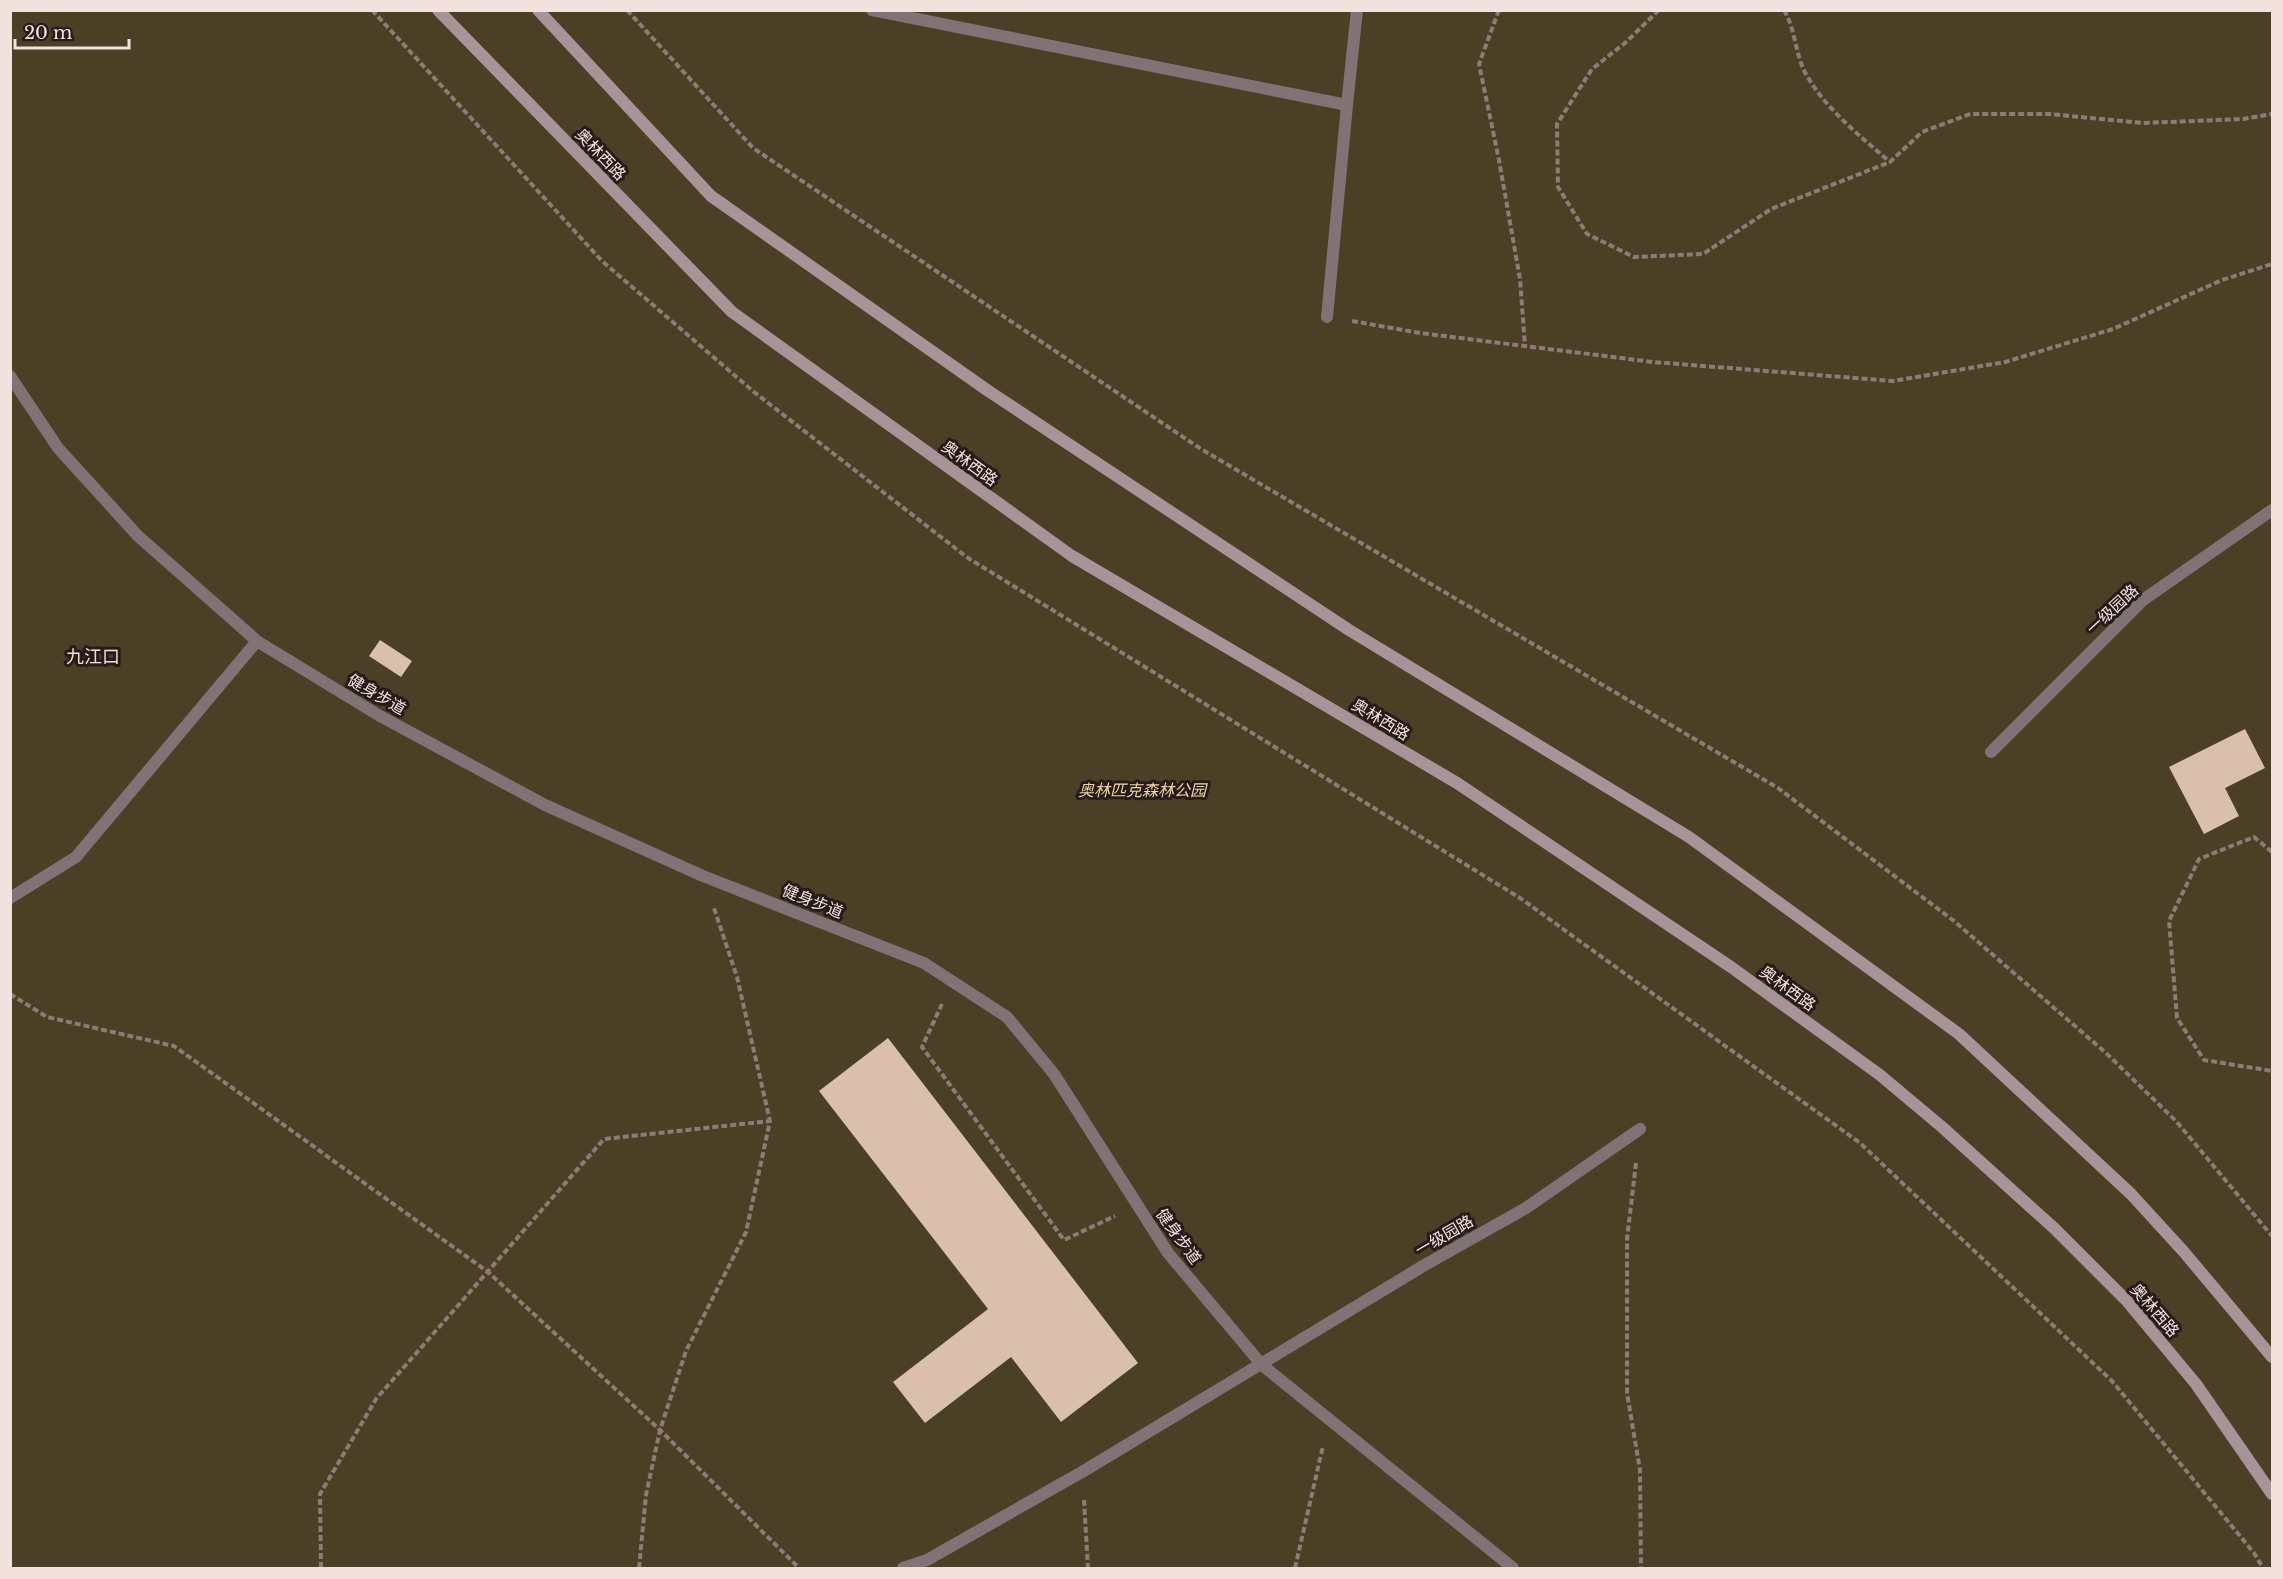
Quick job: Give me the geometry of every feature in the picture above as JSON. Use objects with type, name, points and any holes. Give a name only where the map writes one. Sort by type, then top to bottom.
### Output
[{"type":"main road","name":"奥林西路","points":[[438,10],[732,312],[1072,556],[1457,783],[1731,967],[1880,1075],[1942,1127],[2055,1229],[2126,1300],[2196,1384],[2272,1494]]},
{"type":"main road","points":[[538,10],[711,196],[987,390],[1349,630],[1689,837],[1959,1034],[2131,1194],[2184,1252],[2272,1357]]},
{"type":"street","points":[[872,10],[1347,105]]},
{"type":"street","points":[[1327,317],[1357,10]]},
{"type":"street","name":"健身步道","points":[[10,376],[57,448],[129,527],[257,641],[380,716],[545,805],[703,876],[924,963],[1007,1017],[1054,1074],[1168,1253],[1262,1365],[1328,1421],[1513,1569]]},
{"type":"street","name":"一级园路","points":[[1991,752],[2143,600],[2272,510]]},
{"type":"street","points":[[10,898],[76,857],[257,641]]},
{"type":"street","name":"一级园路","points":[[903,1569],[927,1560],[1082,1472],[1424,1266],[1526,1208],[1640,1129]]},
{"type":"path","points":[[372,10],[603,261],[754,392],[968,558],[1520,898],[1860,1143],[2112,1381],[2254,1553],[2263,1569]]},
{"type":"path","points":[[627,10],[753,148],[1201,449],[1778,788],[1954,921],[2106,1053],[2176,1121],[2272,1236]]},
{"type":"path","points":[[1498,10],[1479,64],[1520,279],[1526,346]]},
{"type":"path","points":[[1659,10],[1625,44],[1592,69],[1557,124],[1558,187],[1587,234],[1634,257],[1703,254],[1771,209],[1890,162],[1922,132],[1970,114],[2049,114],[2143,123],[2243,119],[2272,114]]},
{"type":"path","points":[[1784,10],[1790,20],[1806,75],[1838,117],[1890,162]]},
{"type":"path","points":[[1327,317],[1420,333],[1653,362],[1893,381],[2005,362],[2092,336],[2113,329],[2222,280],[2272,264]]},
{"type":"path","points":[[2272,852],[2253,837],[2199,859],[2169,921],[2177,1018],[2204,1060],[2272,1071]]},
{"type":"path","points":[[639,1569],[646,1495],[660,1430],[686,1351],[746,1232],[770,1121],[737,977],[703,876]]},
{"type":"path","points":[[953,982],[922,1047],[1064,1240],[1137,1205]]},
{"type":"path","points":[[10,994],[47,1017],[174,1046],[488,1272],[660,1430],[799,1569]]},
{"type":"path","points":[[321,1569],[320,1494],[376,1399],[604,1139],[770,1121]]},
{"type":"path","points":[[1640,1129],[1628,1239],[1627,1394],[1640,1470],[1641,1569]]},
{"type":"path","points":[[1295,1569],[1328,1421]]},
{"type":"path","points":[[1082,1472],[1088,1569]]},
{"type":"green space","name":"奥林匹克森林公园","points":[[11,11],[2272,11],[2272,1568],[11,1568]]},
{"type":"building","points":[[380,640],[412,661],[401,677],[369,656]]},
{"type":"building","points":[[2245,729],[2265,768],[2225,788],[2239,816],[2204,834],[2169,767]]},
{"type":"building","points":[[888,1038],[1138,1363],[1061,1422],[1011,1357],[925,1423],[893,1382],[988,1309],[819,1091]]},
{"type":"district","name":"九江口","points":[[93,657]]}]
